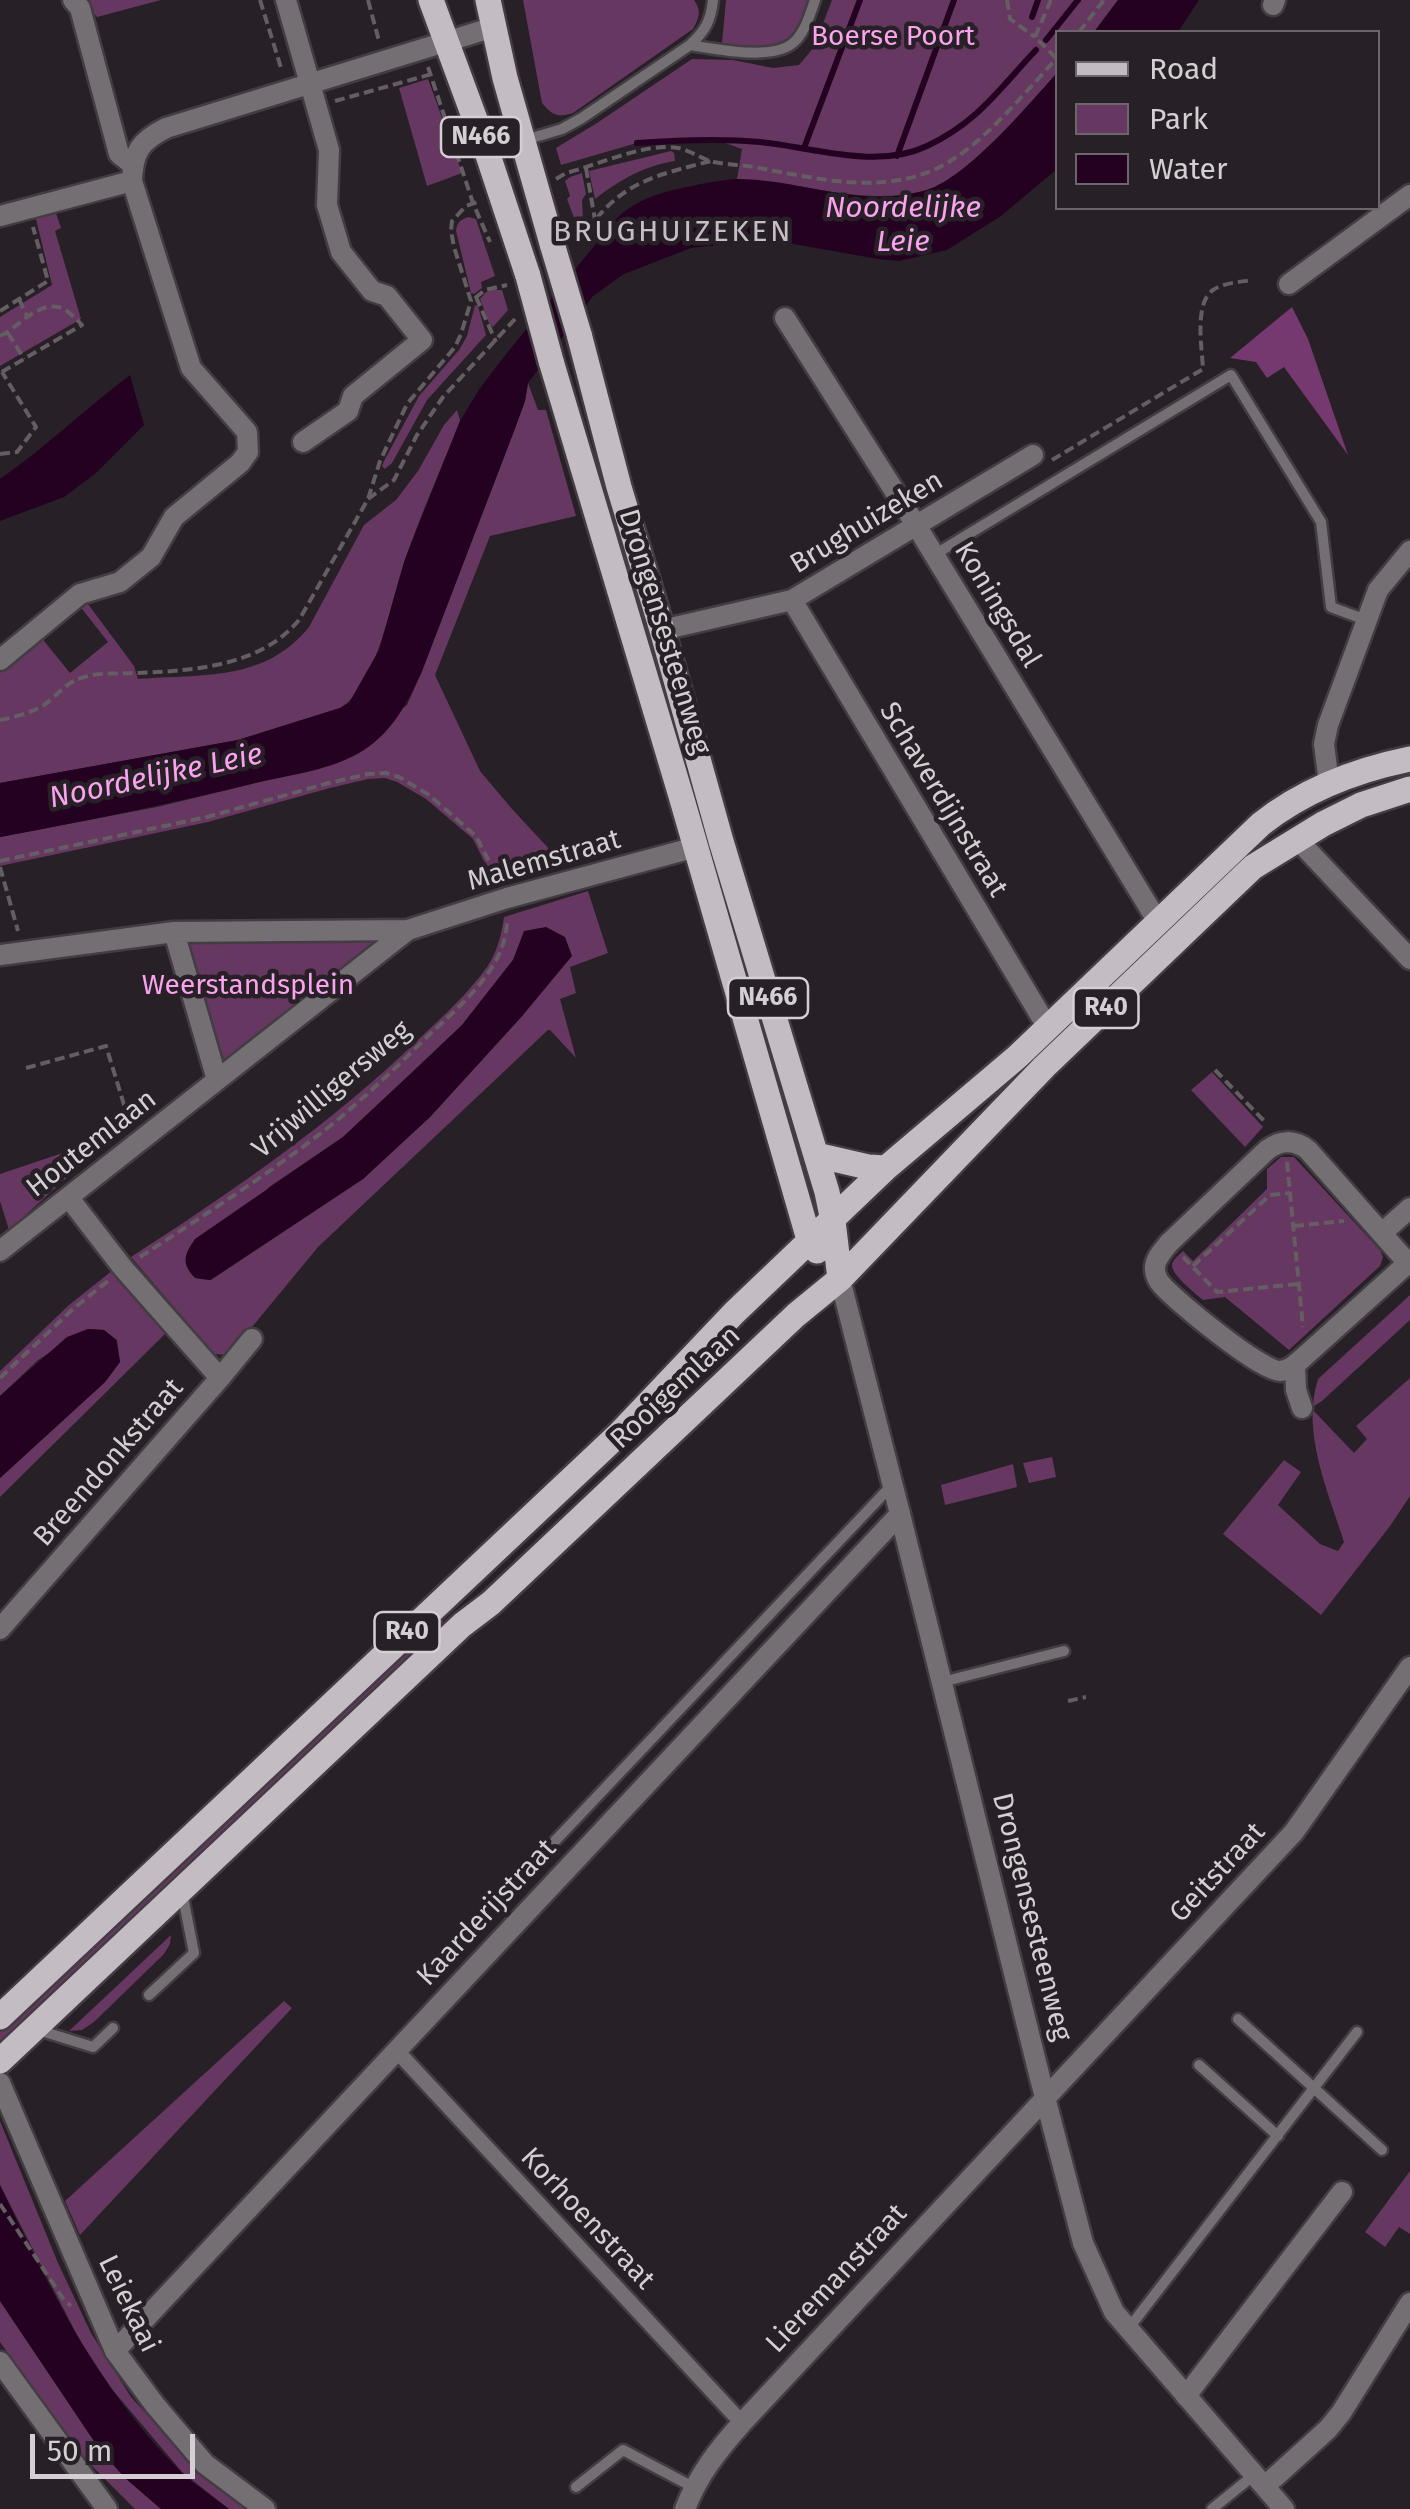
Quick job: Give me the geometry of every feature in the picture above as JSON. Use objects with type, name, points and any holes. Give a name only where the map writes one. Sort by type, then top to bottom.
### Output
[{"type":"main road","name":"Drongensesteenweg","points":[[431,0],[434,47],[486,149],[514,281],[551,361],[810,1242],[840,1278]]},
{"type":"main road","name":"Drongensesteenweg","points":[[488,0],[522,142],[619,488],[816,1154],[833,1221],[840,1278]]},
{"type":"main road","points":[[634,636],[662,630]]},
{"type":"main road","name":"Rooigemlaan","points":[[0,2017],[619,1434],[734,1314],[886,1168],[1048,1028],[1270,818],[1329,784],[1410,759]]},
{"type":"main road","name":"Rooigemlaan","points":[[0,2061],[462,1625],[491,1603],[840,1278],[1072,1040],[1252,867],[1296,838],[1361,805],[1410,789]]},
{"type":"main road","points":[[696,848],[721,841]]},
{"type":"main road","points":[[816,1154],[886,1168]]},
{"type":"street","points":[[0,660],[80,594],[120,582],[135,570],[150,557],[174,517],[248,452],[247,432],[191,368],[133,173],[119,154],[80,8],[73,0]]},
{"type":"street","points":[[286,0],[329,150],[327,205],[341,252],[372,291],[387,296],[422,340],[353,396],[348,411],[304,442]]},
{"type":"street","points":[[133,173],[139,148],[148,137],[166,128],[494,26]]},
{"type":"street","points":[[0,216],[133,173]]},
{"type":"street","points":[[1289,284],[1410,195]]},
{"type":"street","name":"Koningsdal","points":[[785,318],[1158,922]]},
{"type":"street","name":"Brughuizeken","points":[[662,630],[792,600],[916,525],[1042,458]]},
{"type":"street","points":[[1329,784],[1324,744],[1328,725],[1378,590],[1410,551]]},
{"type":"street","name":"Schaverdijnstraat","points":[[792,600],[1048,1028]]},
{"type":"street","points":[[1296,838],[1410,959]]},
{"type":"street","name":"Malemstraat","points":[[408,930],[506,898],[696,848]]},
{"type":"street","points":[[174,932],[218,1080],[408,930]]},
{"type":"street","points":[[0,955],[174,932],[408,930]]},
{"type":"street","name":"Houtemlaan","points":[[0,1252],[218,1080]]},
{"type":"street","points":[[1282,1142],[1300,1144],[1308,1150],[1376,1226],[1409,1262],[1286,1370],[1266,1368],[1247,1356],[1160,1283],[1154,1265],[1169,1243],[1267,1150],[1282,1142]]},
{"type":"street","name":"Breendonkstraat","points":[[69,1198],[123,1268],[220,1378]]},
{"type":"street","points":[[1376,1226],[1410,1208]]},
{"type":"street","name":"Drongensesteenweg","points":[[840,1278],[1084,2243],[1114,2312],[1284,2509]]},
{"type":"street","name":"Breendonkstraat","points":[[0,1629],[252,1339]]},
{"type":"street","points":[[1300,1360],[1296,1390],[1302,1408]]},
{"type":"street","name":"Kaarderijstraat","points":[[115,2351],[900,1514]]},
{"type":"street","name":"Geitstraat","points":[[1045,2098],[1294,1832],[1410,1667]]},
{"type":"street","name":"Korhoenstraat","points":[[396,2050],[742,2423]]},
{"type":"street","name":"Leiekaai","points":[[0,2083],[115,2351],[205,2464],[265,2509]]},
{"type":"street","name":"Lieremanstraat","points":[[685,2509],[712,2457],[1045,2098]]},
{"type":"street","points":[[1186,2396],[1342,2192]]},
{"type":"street","points":[[1260,2480],[1335,2421],[1410,2303]]},
{"type":"street","points":[[0,2362],[107,2509]]},
{"type":"lane","points":[[486,149],[522,142],[582,118],[690,46],[705,32],[713,0]]},
{"type":"lane","points":[[690,46],[781,50],[796,41],[815,0]]},
{"type":"lane","points":[[934,555],[1232,375],[1320,522],[1331,607],[1366,620]]},
{"type":"lane","points":[[430,1973],[893,1484]]},
{"type":"lane","points":[[942,1682],[1064,1651]]},
{"type":"lane","points":[[148,1995],[194,1952],[182,1889]]},
{"type":"lane","points":[[1238,2019],[1382,2150]]},
{"type":"lane","points":[[34,2029],[93,2046],[113,2028]]},
{"type":"lane","points":[[1129,2329],[1357,2032]]},
{"type":"lane","points":[[1199,2065],[1278,2136]]},
{"type":"lane","points":[[576,2487],[622,2450],[693,2488]]},
{"type":"lane","points":[[1212,2509],[1260,2480]]},
{"type":"path","points":[[368,0],[381,46]]},
{"type":"path","points":[[1007,0],[1010,19],[1055,56]]},
{"type":"path","points":[[1035,37],[1052,0]]},
{"type":"path","points":[[1080,30],[1104,0]]},
{"type":"path","points":[[434,47],[473,203],[490,242]]},
{"type":"path","points":[[556,179],[661,148],[678,148],[711,161],[834,182],[864,184],[922,174],[970,146],[1055,60]]},
{"type":"path","points":[[331,102],[443,71]]},
{"type":"path","points":[[586,168],[595,220]]},
{"type":"path","points":[[0,311],[48,281],[28,208]]},
{"type":"path","points":[[1042,458],[1203,369],[1204,300],[1217,288],[1252,280]]},
{"type":"path","points":[[496,342],[474,299],[485,290],[514,281]]},
{"type":"path","points":[[18,299],[27,316]]},
{"type":"path","points":[[0,336],[8,334],[27,316],[48,308],[63,308],[82,325],[1,372],[36,426],[17,452],[0,454]]},
{"type":"path","points":[[8,334],[24,359]]},
{"type":"path","points":[[0,720],[42,706],[76,678],[191,669],[244,658],[278,642],[299,620],[368,499]]},
{"type":"path","points":[[24,950],[0,864],[207,817],[368,774],[399,777],[429,795],[476,836],[506,898]]},
{"type":"path","name":"Vrijwilligersweg","points":[[0,1378],[72,1308],[123,1268],[290,1156],[390,1075],[493,968],[508,932],[506,898]]},
{"type":"path","points":[[26,1068],[106,1046],[136,1144]]},
{"type":"path","points":[[1215,1070],[1268,1124],[1286,1153],[1299,1284],[1300,1360]]},
{"type":"path","points":[[1193,1267],[1270,1195],[1290,1193]]},
{"type":"path","points":[[1294,1226],[1376,1226]]},
{"type":"path","points":[[1169,1243],[1217,1292],[1299,1284]]},
{"type":"path","points":[[1068,1701],[1086,1697]]},
{"type":"path","points":[[0,2204],[64,2300]]},
{"type":"green space","points":[[82,0],[161,0],[97,17]]},
{"type":"green space","points":[[523,0],[694,0],[699,15],[693,29],[573,113],[559,115],[542,103]]},
{"type":"green space","points":[[726,0],[809,0],[792,37],[777,45],[758,47],[722,43]]},
{"type":"green space","name":"Boerse Poort","points":[[832,0],[1118,0],[1096,30],[1055,30],[1055,75],[979,156],[927,190],[892,196],[858,195],[737,179],[742,149],[714,139],[637,143],[561,165],[556,148],[692,59],[733,60],[773,68],[799,65],[814,47]]},
{"type":"green space","points":[[428,79],[462,173],[427,186],[399,88]]},
{"type":"green space","points":[[671,151],[675,161],[632,175],[595,199],[589,171]]},
{"type":"green space","points":[[582,173],[586,194],[582,200],[583,219],[576,223],[565,181]]},
{"type":"green space","points":[[55,210],[61,228],[55,231],[81,319],[0,366],[0,317],[52,285],[35,215]]},
{"type":"green space","points":[[469,217],[476,219],[495,276],[481,282],[482,288],[474,294],[456,231],[460,222]]},
{"type":"green space","points":[[493,290],[502,290],[508,310],[493,327],[480,299]]},
{"type":"green space","points":[[475,305],[486,335],[427,400],[385,469],[384,461],[419,396],[467,336]]},
{"type":"green space","points":[[528,383],[538,410],[546,410],[576,516],[490,536],[435,675],[480,771],[565,866],[496,885],[473,839],[426,799],[385,778],[330,788],[208,822],[0,866],[0,837],[157,807],[322,767],[407,705],[514,431]]},
{"type":"green space","points":[[457,410],[460,421],[411,542],[374,662],[353,697],[340,708],[238,740],[0,783],[0,669],[40,636],[70,673],[108,642],[79,605],[85,600],[134,666],[138,679],[231,672],[273,658],[309,627],[364,525],[396,500]]},
{"type":"green space","points":[[588,891],[608,953],[570,967],[576,993],[560,999],[576,1058],[548,1030],[318,1247],[229,1355],[214,1354],[131,1257],[280,1155],[385,1071],[480,977],[496,949],[504,917]],"holes":[[[525,932],[523,1015],[430,1117],[363,1179],[211,1280],[195,1278],[269,1187],[343,1137],[462,1025],[513,960]]]},
{"type":"green space","name":"Weerstandsplein","points":[[408,930],[217,1080],[174,932]]},
{"type":"green space","points":[[1212,1072],[1263,1127],[1245,1147],[1191,1090]]},
{"type":"green space","points":[[113,1136],[9,1230],[0,1201],[0,1174]]},
{"type":"green space","points":[[1281,1157],[1294,1157],[1383,1257],[1380,1266],[1289,1350],[1225,1297],[1203,1300],[1172,1266],[1183,1251],[1193,1261],[1267,1189],[1267,1169]]},
{"type":"green space","points":[[113,1270],[166,1333],[0,1497],[0,1478],[105,1382],[120,1362],[117,1340],[104,1330],[88,1329],[38,1360],[0,1396],[0,1371],[69,1305]]},
{"type":"green space","points":[[1410,1295],[1410,1320],[1313,1407],[1318,1379]]},
{"type":"green space","points":[[1410,1378],[1410,1496],[1321,1615],[1223,1534],[1284,1460],[1301,1472],[1278,1505],[1320,1544],[1338,1551],[1344,1542],[1319,1461],[1313,1410],[1354,1453],[1367,1439],[1356,1426]]},
{"type":"green space","points":[[1052,1457],[1056,1477],[1029,1483],[1023,1463]]},
{"type":"green space","points":[[1013,1464],[1017,1487],[945,1505],[941,1485]]},
{"type":"green space","points":[[440,1617],[446,1626],[0,2048],[0,2032]]},
{"type":"green space","points":[[171,1935],[164,1954],[94,2022],[82,2030],[69,2031]]},
{"type":"green space","points":[[284,2001],[292,2008],[80,2235],[65,2201]]},
{"type":"green space","points":[[0,2121],[91,2333],[131,2397],[195,2467],[246,2509],[229,2509],[182,2472],[111,2388],[81,2343],[0,2185]]},
{"type":"green space","points":[[1410,2171],[1410,2234],[1399,2227],[1385,2247],[1365,2232]]},
{"type":"green space","points":[[0,2301],[98,2447],[124,2477],[161,2509],[135,2509],[83,2457],[0,2342]]},
{"type":"shaded area","points":[[1292,307],[1308,339],[1348,455],[1284,367],[1267,378],[1256,362],[1230,358]]},
{"type":"water","points":[[1118,0],[1199,0],[1179,30],[1096,30]]},
{"type":"water","name":"Noordelijke Leie","points":[[1055,75],[1055,171],[1001,216],[947,250],[899,261],[788,243],[745,242],[691,248],[624,274],[593,296],[528,383],[514,431],[422,671],[399,715],[364,750],[311,771],[0,837],[0,783],[238,740],[349,703],[379,650],[405,559],[460,421],[507,353],[616,219],[630,208],[668,191],[737,179],[878,197],[927,190],[961,171]]},
{"type":"water","points":[[130,375],[144,425],[95,474],[64,497],[0,521],[0,479]]},
{"type":"water","points":[[546,927],[565,937],[572,956],[430,1117],[363,1179],[210,1280],[195,1278],[186,1259],[195,1239],[343,1137],[462,1025],[513,960],[524,931]]},
{"type":"water","points":[[88,1329],[104,1330],[116,1340],[120,1362],[105,1382],[0,1478],[0,1396],[67,1337]]},
{"type":"water","points":[[0,2185],[57,2299],[124,2406],[180,2471],[229,2509],[161,2509],[124,2477],[98,2447],[0,2301]]},
{"type":"waterway","points":[[804,148],[860,0]]},
{"type":"waterway","points":[[897,156],[954,0]]},
{"type":"waterway","points":[[1032,17],[1038,0]]},
{"type":"waterway","points":[[1046,40],[1078,0]]},
{"type":"waterway","points":[[637,143],[729,140],[866,157],[908,153],[945,137],[974,115],[1036,50]]},
{"type":"district","name":"BRUGHUIZEKEN","points":[[673,233]]}]
